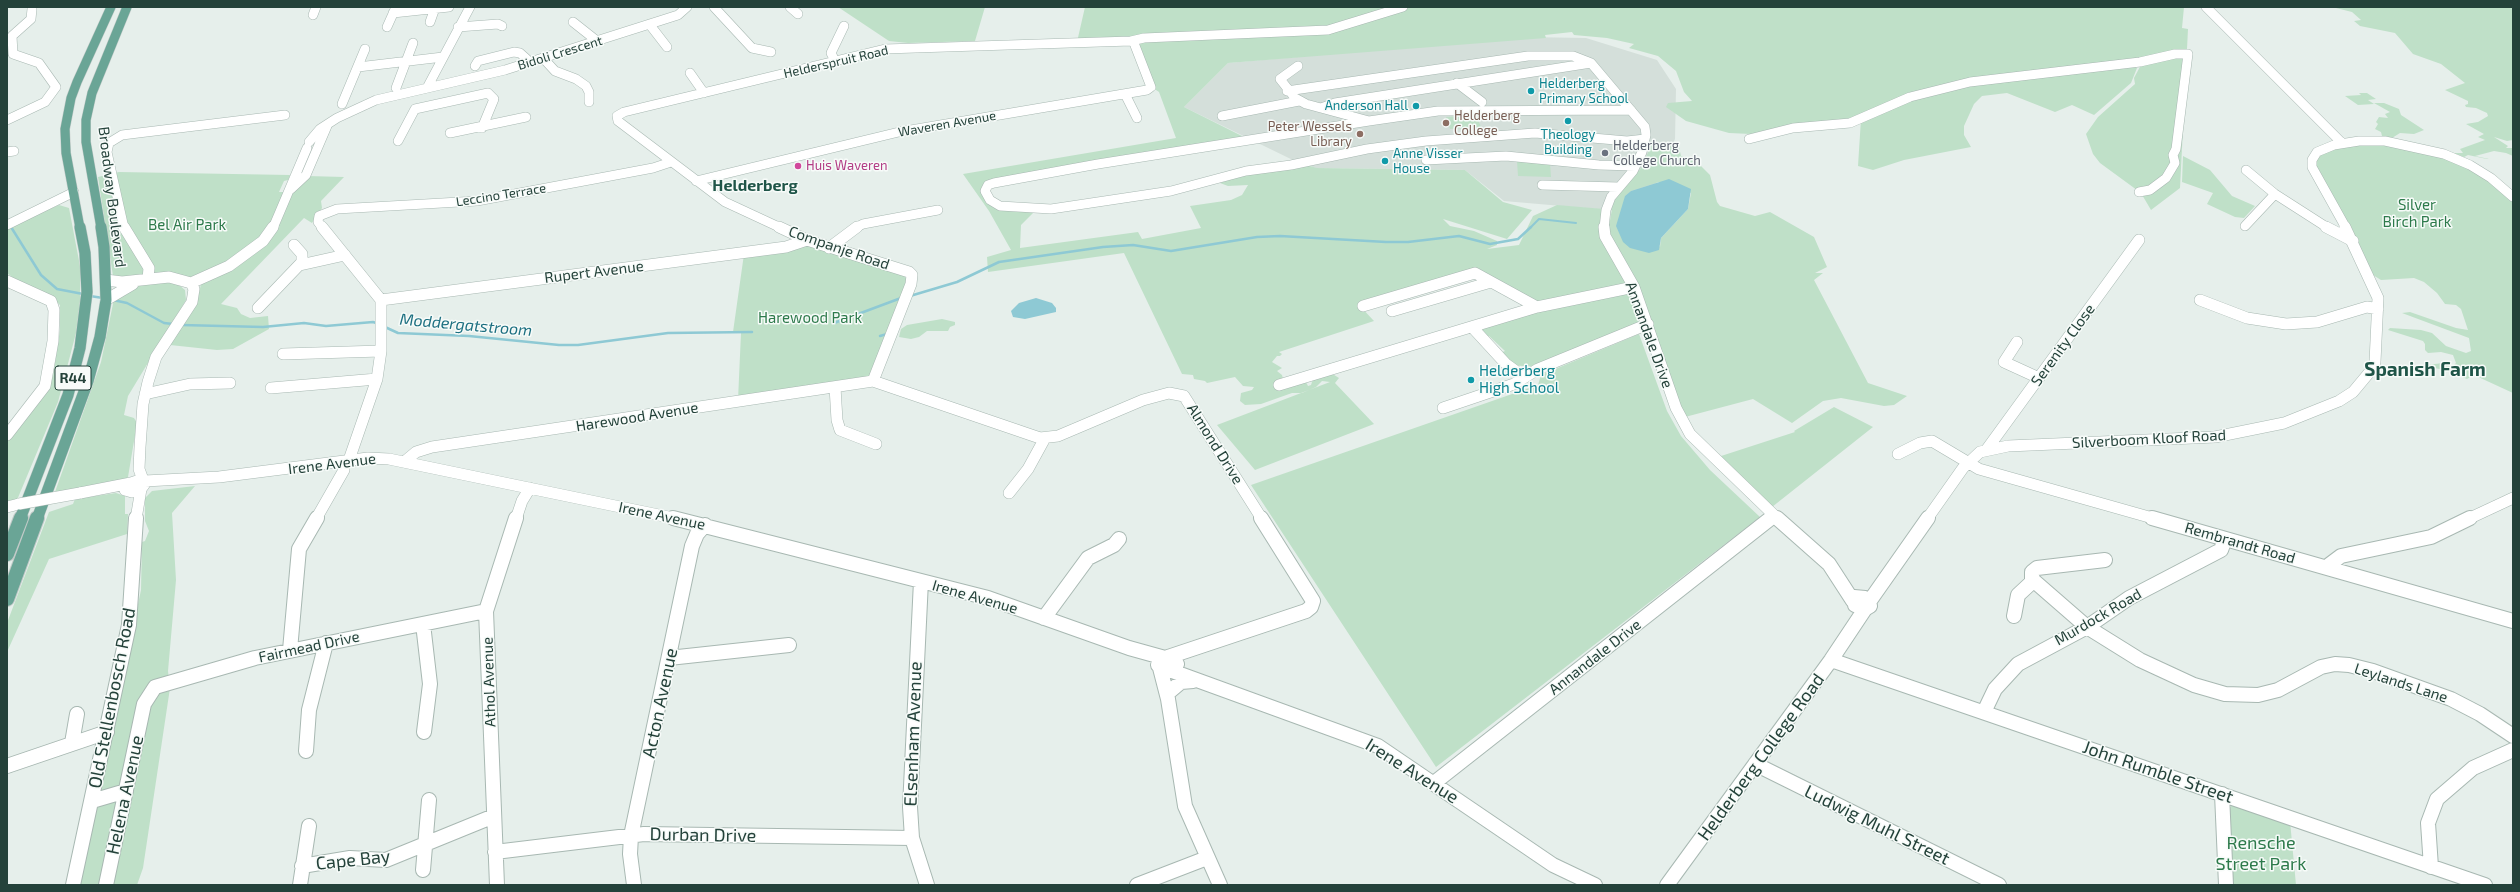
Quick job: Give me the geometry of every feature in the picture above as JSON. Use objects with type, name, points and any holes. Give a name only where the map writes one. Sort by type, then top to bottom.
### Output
[{"type":"main road","name":"R44","points":[[7,554],[68,395],[80,348],[87,292],[85,253],[66,154],[68,112],[77,82],[111,7]]},
{"type":"main road","name":"Broadway Boulevard","points":[[7,599],[88,381],[106,300],[104,247],[86,142],[86,120],[92,93],[127,7]]},
{"type":"street","points":[[313,15],[316,7]]},
{"type":"street","points":[[387,26],[394,10],[448,7]]},
{"type":"street","points":[[428,86],[458,27],[470,7]]},
{"type":"street","points":[[687,8],[696,7]]},
{"type":"street","points":[[714,7],[752,48],[771,52]]},
{"type":"street","points":[[790,7],[798,14]]},
{"type":"street","name":"Helderspruit Road","points":[[617,116],[624,112],[892,48],[1131,41],[1144,38],[1328,30],[1403,7]]},
{"type":"street","points":[[2206,7],[2342,143]]},
{"type":"street","points":[[7,120],[45,102],[56,87],[53,80],[39,63],[14,54],[12,36],[31,19],[34,8]]},
{"type":"street","points":[[430,22],[435,8]]},
{"type":"street","name":"Bidoli Crescent","points":[[191,283],[229,266],[263,241],[273,228],[318,131],[328,123],[371,102],[428,86],[530,62],[682,14],[687,8]]},
{"type":"street","points":[[573,22],[597,41]]},
{"type":"street","points":[[458,27],[498,24],[502,26]]},
{"type":"street","points":[[650,25],[667,47]]},
{"type":"street","points":[[835,61],[831,53],[844,26]]},
{"type":"street","name":"Waveren Avenue","points":[[696,181],[900,132],[1147,90],[1150,86],[1134,43],[1131,41]]},
{"type":"street","points":[[396,88],[413,43]]},
{"type":"street","points":[[342,104],[365,49]]},
{"type":"street","points":[[475,66],[478,61],[514,52],[520,53],[530,62]]},
{"type":"street","points":[[1749,139],[1793,128],[1850,123],[1910,97],[1970,82],[2140,62],[2175,54],[2188,54],[2176,149],[2173,155],[2175,163],[2166,178],[2150,190],[2139,192]]},
{"type":"street","points":[[1287,91],[1532,56],[1572,56],[1588,61],[1631,110],[1645,127],[1646,139],[1627,141],[1535,133],[1426,141],[1367,149],[1291,165],[1246,171],[1171,191],[1051,209],[1000,206],[990,200],[985,191],[988,185],[994,183],[1098,164],[1438,111],[1631,110]]},
{"type":"street","points":[[358,67],[443,57]]},
{"type":"street","points":[[543,58],[555,71],[580,81],[586,86],[589,92],[589,102]]},
{"type":"street","points":[[1321,108],[1335,103],[1588,61]]},
{"type":"street","points":[[1298,66],[1280,78],[1287,91],[1299,101],[1368,121]]},
{"type":"street","points":[[690,74],[704,93]]},
{"type":"street","points":[[1381,78],[1426,88]]},
{"type":"street","points":[[458,80],[462,97]]},
{"type":"street","points":[[1457,83],[1482,102]]},
{"type":"street","points":[[398,141],[416,109],[484,92],[494,97],[482,128]]},
{"type":"street","points":[[1125,94],[1137,118]]},
{"type":"street","points":[[1222,116],[1299,101]]},
{"type":"street","points":[[145,280],[148,268],[126,233],[118,207],[107,152],[109,143],[122,135],[285,115]]},
{"type":"street","name":"Companje Road","points":[[617,116],[618,121],[725,202],[807,240],[904,270],[912,275],[911,284],[873,382]]},
{"type":"street","points":[[450,133],[482,128],[526,117]]},
{"type":"street","name":"Bidoli Crescent","points":[[295,182],[300,162],[328,123]]},
{"type":"street","name":"Bidoli Crescent","points":[[295,182],[306,175],[328,123]]},
{"type":"street","name":"Annandale Drive","points":[[1646,139],[1642,152],[1635,166],[1618,187],[1606,210],[1604,228],[1605,236],[1634,287],[1676,408],[1690,434],[1774,516],[1829,564],[1844,585],[1862,600]]},
{"type":"street","points":[[1627,141],[1642,152]]},
{"type":"street","name":"Silverboom Kloof Road","points":[[1968,462],[1987,449],[2008,446],[2208,438],[2284,423],[2348,396],[2373,368],[2376,356],[2378,298],[2374,284],[2353,241],[2312,167],[2312,160],[2317,152],[2342,143],[2381,141],[2434,150],[2457,159],[2483,172],[2513,197]]},
{"type":"street","points":[[1426,160],[1506,156],[1555,159],[1599,165],[1635,166]]},
{"type":"street","name":"Leccino Terrace","points":[[345,255],[317,220],[320,215],[328,211],[476,201],[653,168],[671,162]]},
{"type":"street","points":[[2246,170],[2275,194],[2339,235],[2353,241]]},
{"type":"street","points":[[1542,185],[1618,187]]},
{"type":"street","points":[[7,225],[74,192]]},
{"type":"street","points":[[2246,226],[2275,194]]},
{"type":"street","points":[[48,206],[76,204]]},
{"type":"street","points":[[829,248],[851,230],[863,224],[938,210]]},
{"type":"street","name":"Rupert Avenue","points":[[381,300],[786,247],[807,240]]},
{"type":"street","name":"Serenity Close","points":[[1987,449],[2139,240]]},
{"type":"street","points":[[258,308],[300,265],[303,257],[294,245]]},
{"type":"street","points":[[290,650],[299,549],[347,465],[377,379],[381,351],[381,300],[345,255],[300,265]]},
{"type":"street","points":[[1363,306],[1472,273],[1480,274],[1491,282],[1537,307]]},
{"type":"street","points":[[106,280],[145,280],[169,277],[191,283]]},
{"type":"street","points":[[106,300],[120,290],[145,280]]},
{"type":"street","points":[[7,281],[51,301],[54,310],[53,340],[44,386],[7,435]]},
{"type":"street","points":[[1392,311],[1491,282]]},
{"type":"street","name":"Old Stellenbosch Road","points":[[73,885],[129,625],[134,574],[136,454],[140,452],[145,394],[156,357],[194,296],[191,283]]},
{"type":"street","points":[[1279,385],[1537,307],[1634,287]]},
{"type":"street","points":[[2200,300],[2247,318],[2286,324],[2317,322],[2367,307],[2378,309]]},
{"type":"street","points":[[1443,408],[1514,384],[1529,374],[1648,324]]},
{"type":"street","points":[[1472,327],[1506,364],[1529,374]]},
{"type":"street","points":[[2017,342],[2004,362],[2039,378]]},
{"type":"street","points":[[283,354],[381,351]]},
{"type":"street","points":[[271,388],[377,379]]},
{"type":"street","points":[[145,394],[190,384],[230,382]]},
{"type":"street","name":"Harewood Avenue","points":[[404,462],[416,452],[437,446],[873,382]]},
{"type":"street","name":"Almond Drive","points":[[873,382],[1029,436],[1045,438],[1058,436],[1143,400],[1172,393],[1184,396],[1314,601],[1306,611],[1196,648],[1168,664]]},
{"type":"street","points":[[835,387],[837,420],[840,430],[876,444]]},
{"type":"street","points":[[1008,494],[1028,470],[1045,438]]},
{"type":"street","name":"Rembrandt Road","points":[[1898,454],[1920,443],[1930,441],[1979,469],[2513,621]]},
{"type":"street","points":[[140,452],[147,474],[159,481]]},
{"type":"street","name":"Irene Avenue","points":[[7,507],[80,492],[136,489],[159,481],[178,481],[347,465],[377,457],[705,525],[988,598],[1129,648],[1182,670],[1214,686]]},
{"type":"street","name":"Helderberg College Road","points":[[1667,885],[1831,660],[1853,627],[1862,600],[1968,462]]},
{"type":"street","points":[[136,489],[153,488],[178,481]]},
{"type":"street","name":"Athol Avenue","points":[[497,885],[486,611],[522,500],[530,488]]},
{"type":"street","points":[[2329,568],[2340,556],[2431,537],[2513,498]]},
{"type":"street","name":"Annandale Drive","points":[[1434,783],[1774,516]]},
{"type":"street","name":"Acton Avenue","points":[[634,885],[630,854],[631,836],[692,546],[697,534],[705,525]]},
{"type":"street","points":[[1044,618],[1090,552],[1114,545],[1119,539]]},
{"type":"street","name":"Murdock Road","points":[[1984,712],[1996,689],[2018,664],[2087,627],[2129,598],[2221,550],[2225,539]]},
{"type":"street","points":[[2014,616],[2018,595],[2030,583],[2032,572],[2042,566],[2105,560]]},
{"type":"street","name":"Elsenham Avenue","points":[[921,581],[910,807],[912,838],[927,885]]},
{"type":"street","name":"Leylands Lane","points":[[2030,583],[2051,595],[2087,627],[2158,669],[2194,685],[2225,694],[2249,696],[2267,694],[2278,690],[2321,667],[2341,664],[2373,671],[2451,699],[2480,714],[2513,736]]},
{"type":"street","name":"Fairmead Drive","points":[[144,704],[150,692],[163,684],[235,662],[486,611]]},
{"type":"street","points":[[423,624],[430,684],[424,732]]},
{"type":"street","points":[[306,751],[309,710],[326,643]]},
{"type":"street","points":[[669,658],[789,645]]},
{"type":"street","name":"John Rumble Street","points":[[1831,660],[2485,885]]},
{"type":"street","points":[[1168,664],[1168,696],[1182,795],[1189,816],[1220,885]]},
{"type":"street","name":"Irene Avenue","points":[[1168,664],[1198,682],[1214,686],[1368,741],[1388,752],[1553,865],[1595,885]]},
{"type":"street","points":[[1168,696],[1181,682],[1198,682]]},
{"type":"street","name":"Helena Avenue","points":[[106,885],[144,704]]},
{"type":"street","points":[[72,743],[77,714]]},
{"type":"street","points":[[7,766],[107,732]]},
{"type":"street","points":[[2431,866],[2428,823],[2430,814],[2437,799],[2474,768],[2513,750]]},
{"type":"street","name":"Ludwig Muhl Street","points":[[1756,764],[1999,885]]},
{"type":"street","points":[[92,801],[126,790]]},
{"type":"street","points":[[2222,794],[2226,885]]},
{"type":"street","points":[[423,870],[427,844],[428,800]]},
{"type":"street","name":"Cape Bay","points":[[302,866],[350,858],[381,860],[427,844],[494,816]]},
{"type":"street","name":"Cape Bay","points":[[300,885],[309,826]]},
{"type":"street","name":"Durban Drive","points":[[495,852],[657,834],[912,838]]},
{"type":"street","points":[[1137,885],[1207,858]]},
{"type":"shaded area","name":"Helderberg College","points":[[1526,37],[1586,38],[1657,60],[1676,89],[1675,139],[1643,213],[1504,201],[1465,170],[1316,168],[1299,163],[1184,107],[1228,63]]},
{"type":"green space","points":[[838,7],[985,7],[975,41],[908,43],[889,41]]},
{"type":"green space","points":[[1085,7],[1403,7],[1340,28],[1077,42]]},
{"type":"green space","points":[[1410,7],[2184,7],[2182,28],[2188,29],[2180,188],[2151,210],[2141,193],[2100,163],[2093,154],[2086,134],[2098,117],[2135,84],[2134,78],[2142,63],[2132,64],[2137,68],[2131,83],[2094,115],[2072,105],[2055,112],[2007,93],[1982,96],[1974,104],[1964,126],[1964,135],[1971,147],[1904,160],[1873,170],[1858,166],[1861,119],[1751,134],[1729,133],[1686,121],[1666,107],[1668,103],[1692,101],[1684,92],[1676,71],[1658,56],[1629,48],[1634,44],[1607,38],[1574,35],[1572,32],[1545,35],[1546,38],[1228,63],[1184,107],[1252,141],[990,184],[990,200],[1036,210],[1021,225],[1020,248],[1138,232],[1142,239],[1201,228],[1190,206],[1231,200],[1242,195],[1248,185],[1228,186],[1220,183],[1239,175],[1299,163],[1317,168],[1465,170],[1503,202],[1532,210],[1507,239],[1443,219],[1450,226],[1474,231],[1497,241],[1497,245],[1487,249],[1519,245],[1533,216],[1557,205],[1604,209],[1601,221],[1631,286],[1540,306],[1480,273],[1359,305],[1374,321],[1279,352],[1282,354],[1277,356],[1272,362],[1282,368],[1277,371],[1282,375],[1283,379],[1306,382],[1308,386],[1311,385],[1314,376],[1331,373],[1339,378],[1335,383],[1374,424],[1255,470],[1217,425],[1301,393],[1292,393],[1261,404],[1245,405],[1240,401],[1241,393],[1252,390],[1254,387],[1243,386],[1235,377],[1207,383],[1205,381],[1194,379],[1193,375],[1182,374],[1124,253],[988,272],[987,257],[1011,250],[989,211],[963,174],[1176,138],[1159,92],[1153,88],[1136,41],[1335,32]],"holes":[[[1322,381],[1330,382],[1309,390],[1316,387]]]},
{"type":"green space","points":[[2332,7],[2513,7],[2513,140],[2507,141],[2494,137],[2508,146],[2506,148],[2513,148],[2513,156],[2494,151],[2475,156],[2489,159],[2487,159],[2468,155],[2464,157],[2453,153],[2463,153],[2460,149],[2485,140],[2478,137],[2484,134],[2466,124],[2478,122],[2488,116],[2487,113],[2476,108],[2466,107],[2465,105],[2468,104],[2468,101],[2445,90],[2465,83],[2441,64],[2413,54],[2395,33],[2360,26],[2354,21],[2361,20],[2352,12]]},
{"type":"green space","points":[[2359,93],[2367,93],[2376,99],[2368,100],[2374,104],[2358,105],[2345,96],[2361,95]]},
{"type":"green space","points":[[2374,103],[2384,103],[2399,109],[2401,115],[2424,130],[2414,134],[2400,133],[2392,138],[2382,136],[2381,132],[2375,129],[2378,124],[2376,122],[2379,117],[2388,118],[2385,114],[2390,112]]},
{"type":"green space","points":[[1476,115],[1481,127],[1450,129],[1446,117]]},
{"type":"green space","name":"Silver Birch Park","points":[[2389,143],[2466,165],[2513,200],[2513,393],[2474,375],[2467,379],[2445,370],[2429,367],[2427,365],[2443,363],[2452,367],[2456,363],[2453,355],[2441,352],[2428,353],[2425,350],[2425,344],[2423,341],[2388,330],[2390,328],[2421,330],[2432,333],[2446,346],[2466,353],[2471,351],[2469,338],[2402,313],[2410,312],[2456,328],[2468,330],[2461,309],[2456,305],[2445,304],[2437,293],[2424,282],[2414,278],[2381,280],[2373,275],[2349,224],[2320,178],[2315,162],[2327,147]]},
{"type":"green space","points":[[1652,144],[1679,147],[1681,156],[1695,160],[1710,175],[1717,202],[1720,206],[1755,216],[1770,212],[1814,237],[1827,267],[1815,273],[1823,273],[1814,280],[1868,383],[1907,396],[1894,405],[1884,406],[1841,398],[1823,401],[1792,423],[1753,399],[1685,417],[1611,238],[1609,226],[1613,203],[1628,177],[1640,170]],"holes":[[[1659,182],[1691,193],[1688,209],[1661,238],[1660,247],[1625,196],[1631,191]]]},
{"type":"green space","points":[[2183,156],[2210,170],[2232,196],[2255,206],[2244,218],[2235,217],[2207,204],[2213,193],[2182,182]]},
{"type":"green space","points":[[1517,161],[1550,163],[1551,177],[1518,176]]},
{"type":"green space","name":"Bel Air Park","points":[[119,172],[290,175],[288,180],[284,181],[279,192],[285,192],[267,231],[244,254],[191,277],[129,280],[113,276],[98,177]]},
{"type":"green space","name":"Bel Air Park","points":[[307,176],[344,177],[321,201],[322,208],[312,223],[304,218],[221,304],[237,308],[241,314],[250,318],[268,316],[269,329],[233,349],[217,350],[170,345],[197,302],[201,284],[254,253],[292,191]]},
{"type":"green space","points":[[59,205],[69,208],[80,266],[80,302],[76,333],[58,402],[17,500],[7,503],[7,441],[41,399],[53,376],[60,330],[60,305],[48,294],[17,281],[7,273],[7,227]]},
{"type":"green space","name":"Harewood Park","points":[[813,245],[901,271],[908,281],[871,377],[738,400],[741,333],[733,332],[744,254]]},
{"type":"green space","points":[[169,282],[179,285],[185,290],[186,300],[128,396],[124,415],[134,418],[137,423],[128,477],[124,481],[55,492],[101,362],[114,299],[132,286]]},
{"type":"green space","points":[[1631,288],[1642,323],[1533,367],[1512,365],[1500,353],[1505,351],[1489,336],[1484,337],[1477,329],[1481,325]]},
{"type":"green space","points":[[942,319],[955,322],[955,325],[950,327],[948,331],[927,331],[919,337],[911,339],[899,337],[901,329],[907,325]]},
{"type":"green space","points":[[1639,334],[1667,411],[1681,436],[1710,470],[1760,517],[1436,767],[1251,485],[1538,385],[1541,375]]},
{"type":"green space","points":[[1834,407],[1873,427],[1772,507],[1718,457],[1795,432],[1794,431]]},
{"type":"green space","points":[[195,486],[172,513],[176,580],[168,671],[170,688],[143,868],[137,885],[79,885],[141,590],[142,542],[145,541],[149,531],[145,521],[145,498],[152,491]]},
{"type":"green space","points":[[116,493],[125,496],[125,514],[128,514],[127,534],[49,559],[7,652],[7,623],[49,512],[73,504],[75,499]]},
{"type":"green space","name":"Rensche Street Park","points":[[2232,805],[2290,821],[2296,885],[2230,885],[2229,809]]},
{"type":"water","points":[[1669,179],[1691,189],[1688,209],[1661,238],[1659,250],[1649,253],[1630,248],[1623,242],[1616,226],[1625,196],[1631,191]]},
{"type":"water","points":[[1036,298],[1052,303],[1056,308],[1056,312],[1025,319],[1013,317],[1011,311],[1019,303]]},
{"type":"waterway","points":[[1531,227],[1539,219],[1576,223]]},
{"type":"waterway","name":"Moddergatstroom","points":[[11,227],[41,275],[57,289],[83,294]]},
{"type":"waterway","points":[[910,296],[957,282],[999,262],[1103,247],[1133,245],[1171,251],[1257,237],[1280,236],[1386,242],[1408,242],[1459,236],[1490,244],[1518,239],[1531,227]]},
{"type":"waterway","name":"Moddergatstroom","points":[[90,296],[103,298]]},
{"type":"waterway","points":[[834,323],[901,298]]},
{"type":"waterway","name":"Moddergatstroom","points":[[113,300],[127,303],[164,323],[173,324]]},
{"type":"waterway","name":"Moddergatstroom","points":[[181,325],[263,327],[304,323],[326,326],[373,322],[379,324]]},
{"type":"waterway","name":"Moddergatstroom","points":[[385,327],[398,333],[469,336],[559,345],[578,345],[668,333],[752,332]]},
{"type":"waterway","points":[[880,336],[887,334]]},
{"type":"place","name":"Helderberg Primary School","points":[[1531,91]]},
{"type":"place","name":"Anderson Hall","points":[[1416,106]]},
{"type":"place","name":"Theology Building","points":[[1568,121]]},
{"type":"place","name":"Helderberg College","points":[[1446,123]]},
{"type":"place","name":"Peter Wessels Library","points":[[1360,134]]},
{"type":"place","name":"Helderberg College Church","points":[[1605,153]]},
{"type":"place","name":"Anne Visser House","points":[[1385,161]]},
{"type":"place","name":"Huis Waveren","points":[[798,166]]},
{"type":"place","name":"Helderberg High School","points":[[1471,380]]},
{"type":"district","name":"Helderberg","points":[[755,186]]},
{"type":"district","name":"Spanish Farm","points":[[2425,370]]}]
